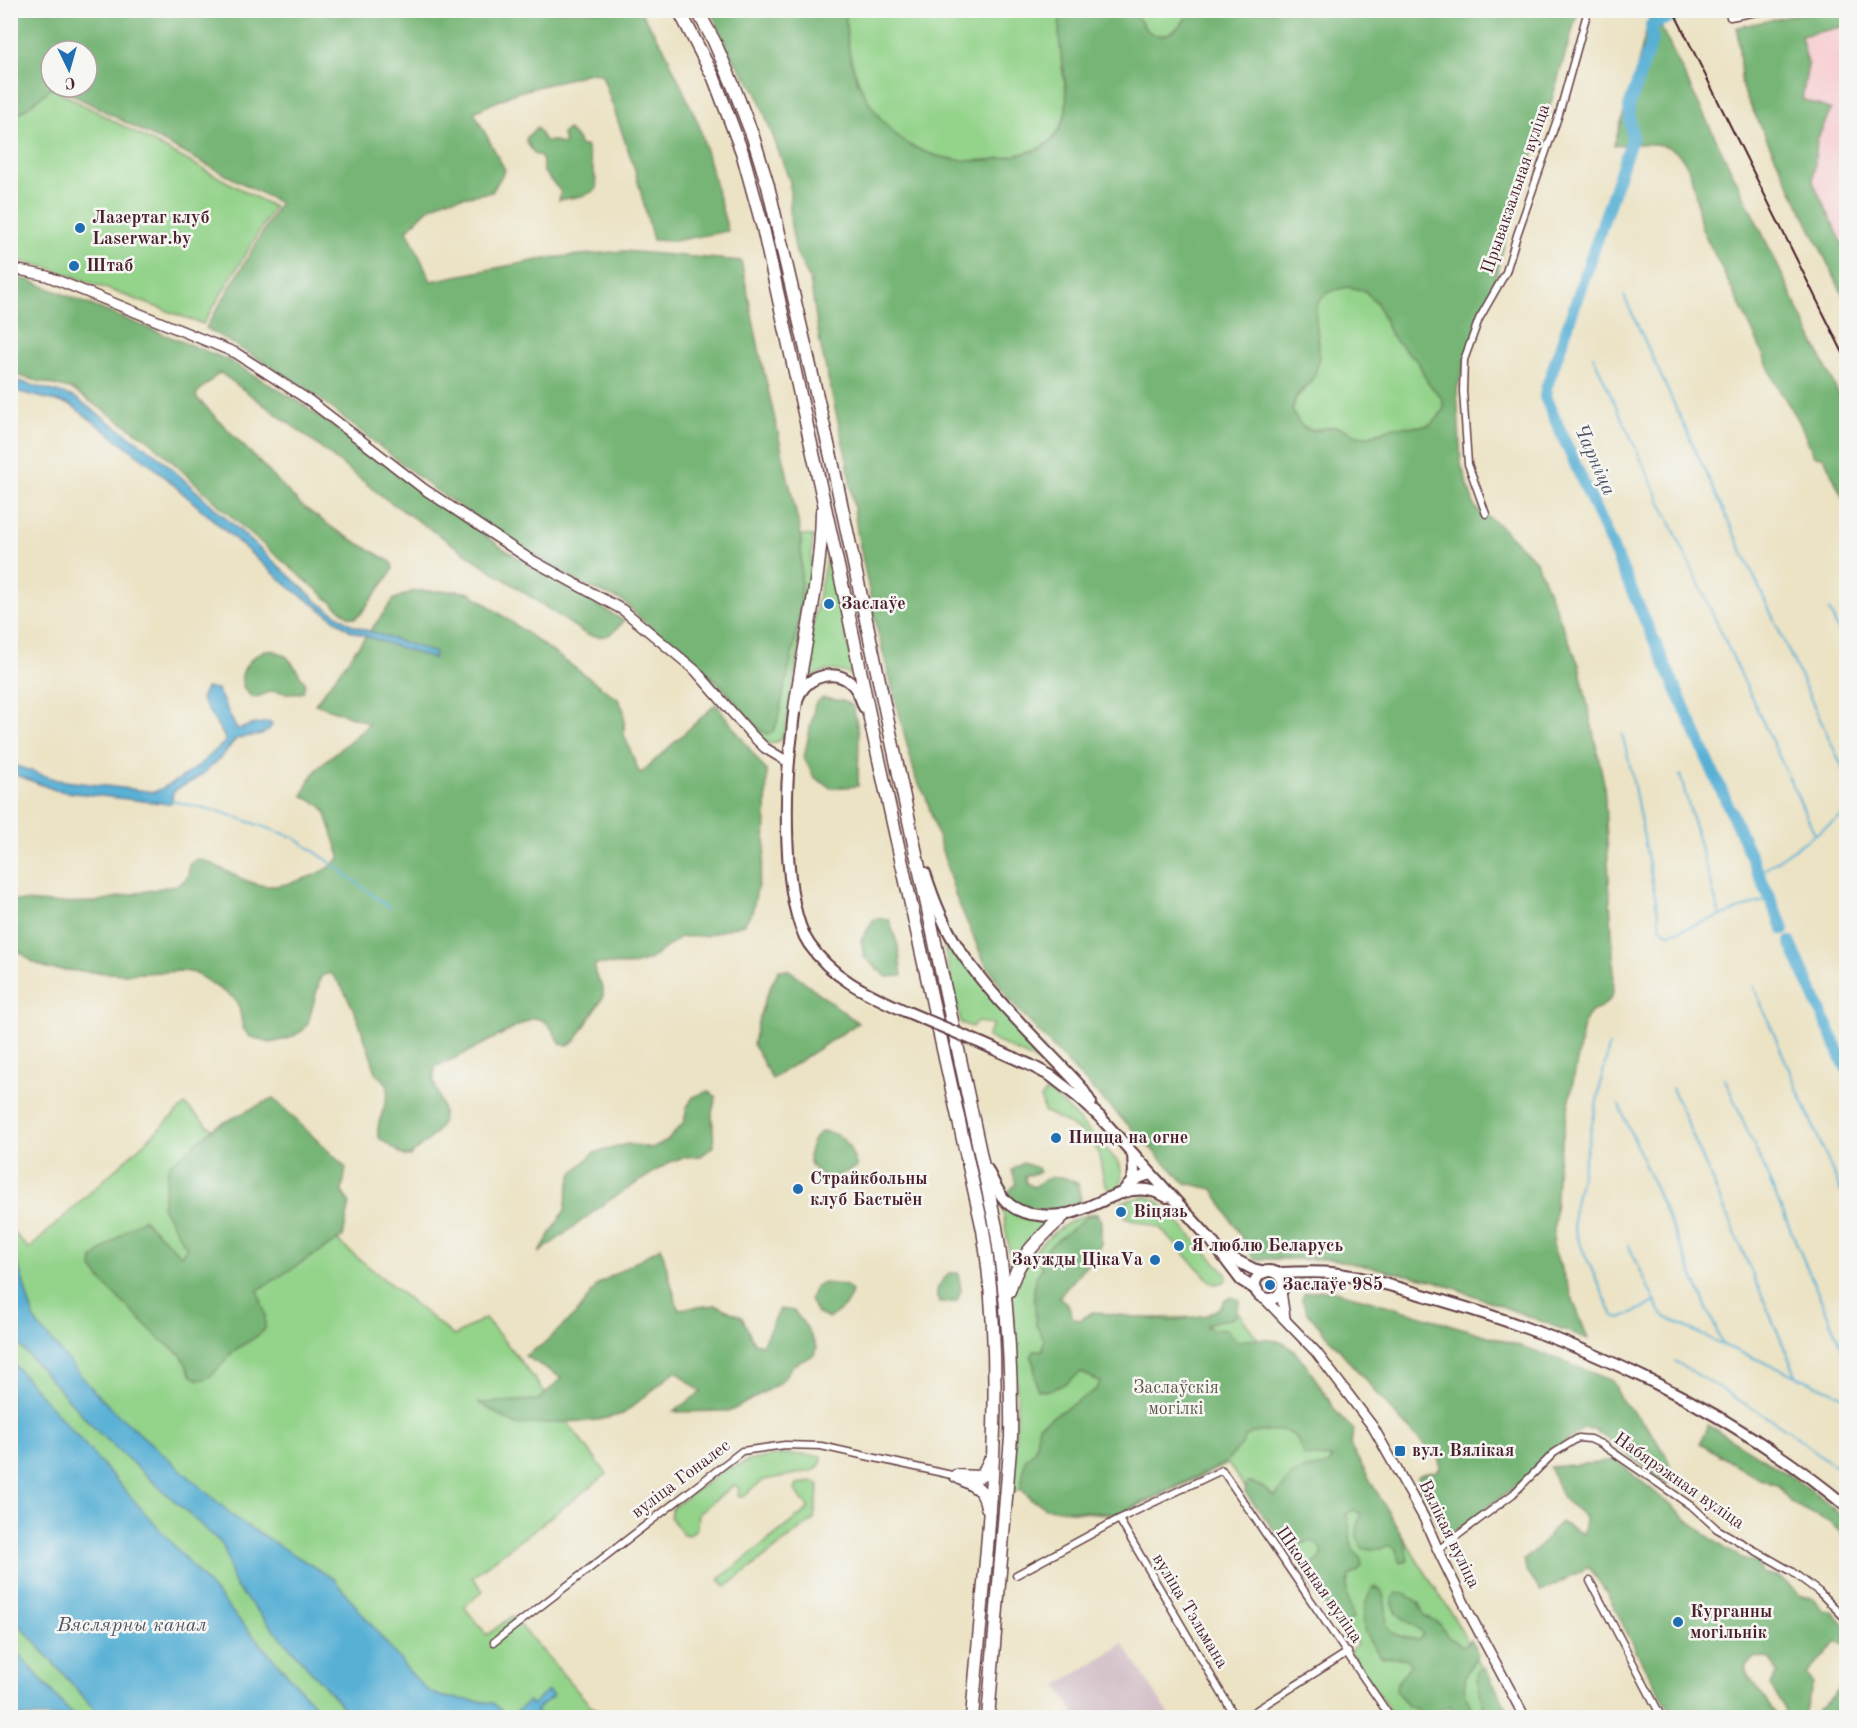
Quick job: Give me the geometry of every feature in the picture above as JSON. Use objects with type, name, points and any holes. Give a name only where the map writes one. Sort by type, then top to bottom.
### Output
[{"type":"highway","points":[[679,10],[714,78],[742,152],[763,228],[984,1239],[994,1359],[994,1444],[972,1718]]},
{"type":"highway","points":[[697,10],[714,41],[733,85],[753,137],[768,186],[829,450],[996,1227],[1007,1301],[1012,1390],[1011,1437],[988,1718]]},
{"type":"highway","points":[[795,709],[819,558],[822,492]]},
{"type":"highway","points":[[1007,1301],[1015,1271],[1021,1260],[1031,1246],[1064,1215]]},
{"type":"highway","points":[[956,1476],[978,1477],[983,1474],[988,1468],[994,1444]]},
{"type":"highway","points":[[956,1476],[977,1487],[985,1495],[989,1517]]},
{"type":"main road","points":[[872,728],[855,687],[842,677],[820,676],[811,681],[801,692],[795,709],[788,762],[790,878],[797,917],[808,942],[822,962],[835,974],[858,989],[1051,1076],[1100,1117],[1222,1253],[1241,1280],[1260,1293],[1274,1298],[1282,1289],[1299,1278],[1322,1272]]},
{"type":"main road","points":[[913,835],[929,887],[958,948],[991,990],[1081,1088],[1100,1117]]},
{"type":"main road","points":[[1131,1182],[1134,1172],[1133,1154]]},
{"type":"main road","points":[[983,1162],[1003,1198],[1017,1211],[1028,1214],[1064,1215],[1122,1193],[1146,1188],[1157,1191],[1175,1202]]},
{"type":"main road","points":[[1122,1193],[1131,1182],[1140,1176],[1151,1174]]},
{"type":"main road","points":[[1146,1188],[1151,1174]]},
{"type":"main road","points":[[1222,1253],[1252,1269],[1270,1272],[1322,1272],[1378,1282],[1479,1311],[1541,1333],[1617,1364],[1690,1402],[1771,1450],[1846,1506]]},
{"type":"main road","points":[[1270,1272],[1282,1278],[1282,1289]]},
{"type":"main road","points":[[1260,1293],[1257,1279],[1270,1272]]},
{"type":"street","name":"Прывакзальная вуліца","points":[[1486,514],[1468,464],[1463,391],[1464,360],[1479,319],[1506,272],[1516,235],[1559,114],[1588,10]]},
{"type":"street","points":[[1729,10],[1730,17],[1768,10]]},
{"type":"street","points":[[10,268],[47,276],[236,353],[310,401],[424,489],[528,558],[622,610],[695,670],[765,748],[788,762]]},
{"type":"street","points":[[1282,1289],[1285,1318]]},
{"type":"street","name":"Вялікая вуліца","points":[[1260,1293],[1316,1352],[1373,1427],[1424,1518],[1438,1550],[1525,1718]]},
{"type":"street","name":"Набярэжная вуліца","points":[[1438,1550],[1513,1494],[1554,1453],[1578,1438],[1584,1438],[1601,1444],[1694,1508],[1717,1529],[1791,1571],[1819,1592],[1846,1619]]},
{"type":"street","name":"вуліца Гоналес","points":[[494,1642],[742,1451],[785,1445],[821,1446],[956,1476]]},
{"type":"street","name":"Школьная вуліца","points":[[1119,1519],[1222,1470],[1391,1718]]},
{"type":"street","points":[[1016,1575],[1119,1519]]},
{"type":"street","name":"вуліца Тэльмана","points":[[1119,1519],[1236,1718]]},
{"type":"street","points":[[1590,1581],[1662,1718]]},
{"type":"street","points":[[1244,1718],[1348,1652]]},
{"type":"shaded area","points":[[1815,11],[1846,11],[1846,251],[1737,27]]},
{"type":"shaded area","points":[[1123,1644],[1171,1717],[1077,1717],[1057,1685]]},
{"type":"green space","points":[[11,11],[640,11],[663,46],[699,125],[728,231],[674,241],[653,240],[635,170],[602,75],[593,72],[515,93],[474,112],[505,170],[492,192],[444,200],[427,210],[407,230],[431,281],[548,258],[624,251],[741,261],[801,535],[801,599],[798,627],[777,723],[773,731],[768,734],[759,730],[721,684],[643,621],[623,601],[579,583],[512,542],[434,489],[302,385],[206,328],[280,203],[81,99],[99,99],[99,39],[39,39],[39,98],[11,120]]},
{"type":"green space","points":[[711,11],[846,11],[848,42],[855,74],[864,94],[878,115],[905,142],[914,147],[947,158],[972,161],[1007,157],[1043,147],[1053,139],[1062,125],[1066,109],[1066,93],[1059,27],[1062,11],[1132,11],[1147,30],[1160,35],[1178,27],[1189,11],[1578,11],[1549,109],[1509,224],[1492,291],[1469,349],[1457,389],[1461,464],[1475,508],[1498,524],[1536,561],[1579,665],[1604,783],[1613,991],[1607,1002],[1591,1012],[1585,1019],[1558,1162],[1553,1247],[1588,1339],[1436,1281],[1332,1259],[1254,1259],[1213,1189],[1185,1183],[1011,1002],[983,959],[956,897],[926,797],[916,779],[878,633],[858,537],[847,460],[820,343],[810,280],[796,253],[790,220],[790,182],[756,91],[732,57]],"holes":[[[1349,287],[1365,291],[1377,303],[1392,337],[1418,362],[1428,383],[1441,397],[1444,408],[1435,422],[1429,425],[1392,428],[1369,436],[1357,435],[1338,427],[1307,429],[1299,422],[1292,410],[1296,397],[1311,381],[1317,367],[1319,353],[1317,306],[1322,298],[1332,291]]]},
{"type":"green space","points":[[846,11],[1062,11],[1060,17],[1061,55],[1067,101],[1059,130],[1049,142],[1037,149],[987,160],[947,159],[921,152],[910,146],[881,120],[861,86],[849,49]]},
{"type":"green space","points":[[1132,11],[1189,11],[1178,27],[1160,35],[1147,30]]},
{"type":"green space","points":[[1621,11],[1653,11],[1846,410],[1846,505],[1824,457],[1814,456],[1798,419],[1776,385],[1755,336],[1702,229],[1688,167],[1673,149],[1661,145],[1614,145],[1634,80],[1650,15]]},
{"type":"green space","points":[[1815,11],[1846,11],[1846,26],[1801,36],[1808,65],[1802,99],[1831,110],[1817,140],[1813,182],[1846,251],[1846,301],[1742,88],[1737,27]]},
{"type":"green space","points":[[39,95],[39,99],[72,99],[274,207],[203,324],[50,268],[11,259],[11,114]]},
{"type":"green space","points":[[537,127],[545,141],[555,141],[563,145],[565,142],[562,134],[568,129],[580,146],[586,146],[597,189],[583,195],[559,200],[561,192],[543,171],[543,161],[539,155],[535,155],[526,141]]},
{"type":"green space","points":[[10,276],[28,280],[228,360],[299,402],[504,549],[624,621],[608,635],[599,637],[587,635],[387,500],[298,430],[219,373],[197,393],[196,397],[301,505],[337,531],[391,562],[393,568],[391,573],[360,615],[355,618],[348,616],[247,531],[149,440],[73,390],[11,374]]},
{"type":"green space","points":[[1349,287],[1365,291],[1377,303],[1392,337],[1418,362],[1428,383],[1441,397],[1444,408],[1435,422],[1427,426],[1380,432],[1367,437],[1335,427],[1310,430],[1298,423],[1292,410],[1296,398],[1310,384],[1319,342],[1314,312],[1320,298],[1332,289]]},
{"type":"green space","points":[[801,535],[813,536],[809,591],[785,731],[779,741],[769,744],[745,724],[706,673],[721,684],[759,730],[773,731],[777,723],[798,627],[801,599]]},
{"type":"green space","points":[[828,550],[855,676],[838,671],[826,671],[814,676],[800,687]]},
{"type":"green space","points":[[414,591],[471,593],[618,699],[624,711],[624,735],[640,774],[716,704],[767,772],[765,852],[752,913],[743,924],[705,936],[681,937],[649,960],[633,965],[595,964],[595,974],[603,988],[603,997],[576,1040],[568,1045],[561,1044],[547,1023],[533,1018],[436,1066],[434,1081],[443,1110],[441,1125],[431,1138],[410,1156],[404,1156],[378,1137],[379,1124],[387,1096],[387,1085],[377,1075],[352,1006],[330,973],[321,976],[308,1023],[302,1031],[290,1038],[270,1043],[249,1036],[243,1028],[239,1007],[234,998],[195,973],[183,971],[123,974],[49,969],[33,962],[11,945],[10,900],[53,903],[95,902],[180,884],[188,877],[189,865],[196,859],[208,862],[249,882],[267,886],[296,881],[331,866],[340,856],[325,811],[320,805],[303,796],[307,784],[322,764],[369,723],[315,704],[394,599]]},
{"type":"green space","points":[[265,650],[280,653],[289,660],[305,683],[303,692],[294,694],[273,691],[254,698],[247,692],[242,678],[246,665]]},
{"type":"green space","points":[[823,698],[844,701],[853,706],[859,734],[858,786],[831,788],[814,777],[804,758],[815,704]]},
{"type":"green space","points":[[874,919],[889,919],[898,946],[902,976],[887,977],[864,957],[861,940]]},
{"type":"green space","points":[[939,924],[1070,1082],[1049,1067],[987,1037],[993,1024],[977,1022],[972,1027],[961,1023]]},
{"type":"green space","points":[[779,970],[789,970],[858,1023],[772,1079],[753,1044],[763,1006]]},
{"type":"green space","points":[[1047,1090],[1120,1164],[1122,1179],[1118,1189],[1111,1191],[1107,1187],[1097,1150],[1093,1144],[1074,1127],[1044,1111],[1041,1099]]},
{"type":"green space","points":[[708,1091],[716,1097],[712,1113],[714,1146],[701,1156],[684,1157],[670,1162],[608,1201],[539,1253],[565,1210],[573,1173],[594,1153],[628,1144],[652,1148],[668,1140],[684,1122],[687,1107],[693,1097]]},
{"type":"green space","points":[[273,1098],[346,1168],[342,1192],[350,1203],[343,1237],[258,1290],[265,1314],[265,1329],[234,1351],[210,1376],[199,1380],[192,1376],[181,1355],[161,1340],[105,1285],[92,1268],[93,1258],[143,1219],[181,1255],[187,1248],[162,1207],[169,1165],[217,1126]]},
{"type":"green space","points":[[185,1105],[347,1249],[454,1336],[485,1318],[607,1474],[472,1577],[483,1591],[464,1607],[487,1635],[512,1616],[589,1704],[609,1717],[74,1717],[11,1645],[10,1229],[29,1249]]},
{"type":"green space","points":[[822,1131],[837,1135],[846,1142],[857,1167],[833,1178],[815,1170],[809,1160],[809,1154],[812,1144]]},
{"type":"green space","points":[[1023,1163],[1038,1168],[1040,1172],[1025,1176],[1026,1183],[1034,1187],[1050,1178],[1066,1178],[1078,1184],[1081,1201],[1063,1209],[1046,1211],[1012,1201],[1009,1191],[1016,1184],[1012,1170]]},
{"type":"green space","points":[[1146,1196],[1159,1202],[1226,1273],[1227,1278],[1224,1282],[1212,1283],[1160,1228],[1124,1217],[1129,1213],[1129,1209],[1122,1202]]},
{"type":"green space","points":[[1002,1205],[1055,1218],[1030,1242],[1012,1270]]},
{"type":"green space","name":"Заслаўскія могілкі","points":[[1095,1213],[1098,1215],[1039,1261],[1042,1268],[1035,1279],[1034,1294],[1036,1325],[1044,1340],[1043,1350],[1031,1357],[1037,1390],[1045,1391],[1061,1386],[1097,1319],[1217,1317],[1238,1312],[1347,1449],[1453,1616],[1509,1717],[1394,1717],[1350,1651],[1357,1644],[1228,1464],[1118,1515],[1069,1511],[1032,1501],[1022,1490],[1032,1454],[1025,1460],[1021,1489],[1012,1494],[1017,1401],[1011,1294],[1022,1268],[1042,1243],[1068,1223]]},
{"type":"green space","name":"Заслаўскія могілкі","points":[[1096,1215],[1101,1220],[1101,1243],[1097,1253],[1059,1297],[1068,1304],[1073,1318],[1080,1320],[1093,1312],[1171,1321],[1207,1315],[1232,1297],[1240,1300],[1235,1317],[1212,1322],[1206,1326],[1228,1330],[1231,1336],[1238,1341],[1270,1340],[1288,1346],[1311,1372],[1337,1413],[1354,1430],[1350,1445],[1403,1538],[1408,1561],[1401,1563],[1395,1548],[1388,1545],[1381,1549],[1364,1549],[1357,1536],[1360,1513],[1353,1510],[1346,1514],[1351,1545],[1361,1558],[1362,1566],[1349,1576],[1347,1583],[1353,1618],[1347,1623],[1338,1622],[1308,1582],[1306,1569],[1319,1560],[1323,1553],[1319,1546],[1312,1541],[1287,1547],[1245,1492],[1247,1483],[1251,1483],[1262,1487],[1275,1497],[1287,1480],[1297,1472],[1329,1465],[1332,1458],[1304,1456],[1297,1439],[1290,1433],[1282,1430],[1252,1433],[1245,1437],[1242,1445],[1225,1463],[1118,1514],[1045,1508],[1021,1489],[1025,1460],[1035,1450],[1039,1425],[1097,1389],[1100,1382],[1081,1372],[1055,1388],[1037,1390],[1031,1357],[1035,1350],[1043,1350],[1044,1340],[1036,1325],[1034,1293],[1035,1279],[1042,1268],[1039,1257],[1088,1216]]},
{"type":"green space","points":[[661,1247],[678,1309],[716,1305],[742,1317],[754,1343],[762,1345],[780,1309],[794,1311],[807,1328],[817,1348],[814,1355],[793,1365],[780,1383],[731,1411],[673,1412],[701,1392],[676,1371],[623,1414],[599,1420],[516,1425],[479,1403],[538,1400],[562,1378],[525,1356],[543,1344],[577,1313],[598,1284]]},
{"type":"green space","points":[[949,1273],[958,1273],[961,1290],[957,1301],[940,1302],[937,1298],[937,1288]]},
{"type":"green space","points":[[823,1283],[845,1285],[852,1291],[844,1307],[829,1318],[817,1314],[810,1299],[815,1287]]},
{"type":"green space","points":[[1320,1290],[1334,1291],[1369,1300],[1498,1339],[1542,1353],[1613,1381],[1620,1399],[1646,1426],[1663,1449],[1671,1471],[1671,1482],[1667,1484],[1594,1429],[1583,1428],[1508,1492],[1455,1531],[1449,1534],[1443,1533],[1419,1485],[1418,1476],[1439,1470],[1439,1460],[1400,1420],[1306,1311],[1302,1299],[1304,1294]]},
{"type":"green space","points":[[1708,1425],[1780,1469],[1831,1506],[1846,1520],[1846,1536],[1827,1521],[1790,1502],[1779,1486],[1757,1478],[1700,1443]]},
{"type":"green space","points":[[785,1454],[821,1456],[822,1461],[817,1469],[812,1471],[764,1480],[742,1497],[738,1496],[739,1488],[734,1485],[698,1514],[697,1528],[690,1535],[683,1534],[670,1517],[672,1508],[730,1466],[732,1468],[751,1460]]},
{"type":"green space","points":[[1618,1461],[1719,1544],[1733,1553],[1758,1563],[1762,1573],[1780,1577],[1799,1595],[1812,1598],[1823,1610],[1832,1611],[1846,1627],[1846,1646],[1837,1641],[1807,1674],[1813,1683],[1803,1717],[1786,1717],[1782,1703],[1770,1686],[1778,1673],[1771,1659],[1755,1657],[1745,1667],[1755,1686],[1777,1717],[1674,1717],[1645,1668],[1607,1593],[1589,1567],[1541,1592],[1526,1570],[1524,1560],[1541,1545],[1560,1522],[1583,1534],[1585,1517],[1563,1498],[1550,1467]]},
{"type":"green space","points":[[814,1482],[819,1485],[814,1519],[726,1587],[719,1579],[809,1508],[795,1490],[797,1484]]},
{"type":"green space","points":[[1374,1587],[1381,1590],[1385,1600],[1387,1623],[1394,1633],[1418,1640],[1423,1634],[1397,1612],[1392,1599],[1396,1593],[1405,1594],[1418,1602],[1425,1616],[1440,1624],[1448,1637],[1463,1646],[1471,1640],[1478,1654],[1465,1676],[1468,1702],[1477,1714],[1484,1710],[1477,1679],[1478,1671],[1484,1667],[1512,1717],[1456,1717],[1451,1706],[1441,1709],[1435,1717],[1421,1717],[1419,1711],[1406,1705],[1396,1691],[1397,1683],[1411,1664],[1406,1658],[1382,1658],[1365,1633],[1363,1622],[1365,1609],[1368,1596]]},
{"type":"green space","points":[[1846,1682],[1846,1717],[1818,1717],[1817,1712]]},
{"type":"water","points":[[11,379],[74,397],[158,456],[318,602],[354,626],[435,653],[434,659],[351,631],[289,587],[150,464],[71,405],[11,390]]},
{"type":"water","points":[[206,688],[217,689],[236,728],[269,722],[272,725],[265,732],[235,740],[206,771],[173,792],[172,801],[168,804],[55,790],[11,773],[11,764],[57,780],[155,792],[198,766],[225,742],[224,736],[201,699]]},
{"type":"water","name":"Вяслярны канал","points":[[10,1251],[19,1268],[37,1324],[114,1411],[239,1521],[334,1579],[428,1691],[443,1697],[493,1703],[508,1717],[352,1717],[236,1587],[221,1543],[97,1431],[11,1336]]},
{"type":"water","name":"Вяслярны канал","points":[[10,1361],[325,1717],[101,1717],[11,1615]]},
{"type":"water","points":[[11,1645],[74,1717],[11,1717]]},
{"type":"water","points":[[548,1691],[553,1696],[536,1710],[538,1714],[534,1717],[511,1717],[529,1701],[532,1705]]},
{"type":"waterway","name":"Чарніца","points":[[1688,10],[1651,25],[1652,40],[1629,107],[1632,138],[1545,397],[1784,930]]},
{"type":"waterway","points":[[1624,296],[1846,775]]},
{"type":"waterway","points":[[1593,356],[1815,834]]},
{"type":"waterway","points":[[1829,610],[1846,647]]},
{"type":"waterway","points":[[1622,734],[1661,928],[1667,933],[1672,933],[1769,899]]},
{"type":"waterway","points":[[1680,775],[1720,916]]},
{"type":"waterway","points":[[172,801],[221,812],[293,837],[390,908]]},
{"type":"waterway","points":[[1758,874],[1846,813]]},
{"type":"waterway","name":"Чарніца","points":[[1790,942],[1846,1068]]},
{"type":"waterway","points":[[1753,985],[1846,1203]]},
{"type":"waterway","points":[[1609,1046],[1573,1213],[1574,1226],[1613,1316],[1621,1318],[1656,1302]]},
{"type":"waterway","points":[[1724,1077],[1846,1357]]},
{"type":"waterway","points":[[1672,1088],[1797,1377]]},
{"type":"waterway","points":[[1619,1105],[1723,1345]]},
{"type":"waterway","points":[[1628,1244],[1660,1312],[1665,1317],[1723,1345],[1846,1397]]},
{"type":"waterway","points":[[1675,1361],[1788,1430],[1846,1475]]},
{"type":"railway","points":[[1673,10],[1846,359]]},
{"type":"place","name":"Лазертаг клуб Laserwar.by","points":[[80,228]]},
{"type":"place","name":"Штаб","points":[[74,266]]},
{"type":"place","name":"Заслаўе","points":[[829,604]]},
{"type":"place","name":"Пицца на огне","points":[[1056,1138]]},
{"type":"place","name":"Страйкбольны клуб Бастыён","points":[[798,1189]]},
{"type":"place","name":"Віцязь","points":[[1121,1212]]},
{"type":"place","name":"Я люблю Беларусь","points":[[1179,1246]]},
{"type":"place","name":"Заужды ЦікаVа","points":[[1155,1260]]},
{"type":"place","name":"Заслаўе 985","points":[[1270,1285]]},
{"type":"place","name":"вул. Вялікая","points":[[1400,1451]]},
{"type":"place","name":"Курганны могільнік","points":[[1678,1622]]}]
